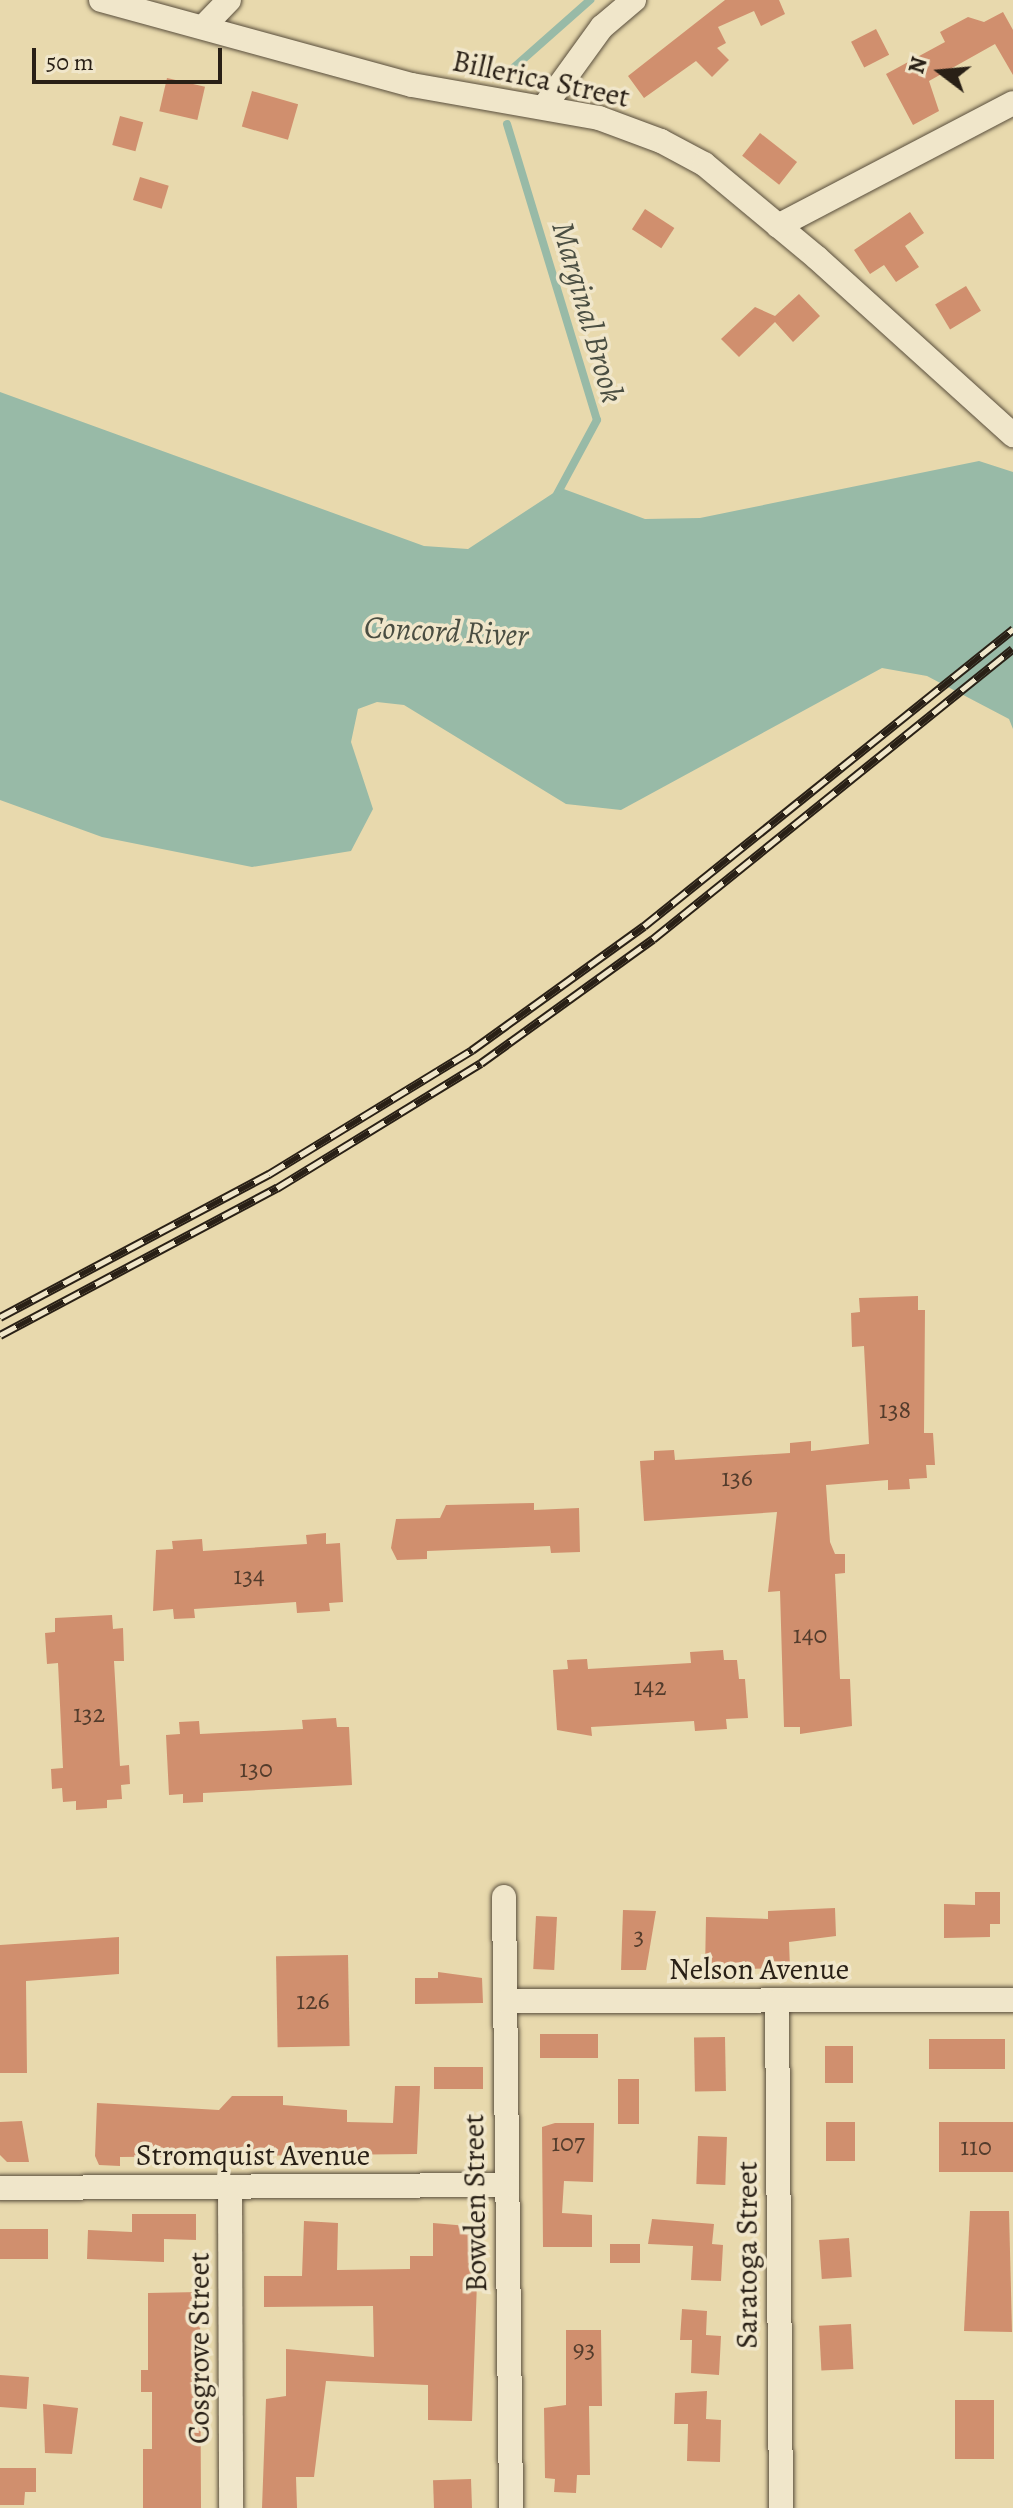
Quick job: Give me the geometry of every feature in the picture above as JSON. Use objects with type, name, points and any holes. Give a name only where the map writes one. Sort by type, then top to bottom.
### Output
[{"type":"street","name":"Billerica Street","points":[[101,0],[206,24],[412,85],[544,107],[661,141],[704,164],[1013,435]]},
{"type":"street","points":[[206,24],[229,0]]},
{"type":"street","points":[[544,107],[602,27],[634,0]]},
{"type":"street","points":[[778,226],[1013,103]]},
{"type":"street","name":"Bowden Street","points":[[504,1897],[511,2508]]},
{"type":"street","name":"Nelson Avenue","points":[[505,2001],[1013,2000]]},
{"type":"street","name":"Saratoga Street","points":[[777,2002],[781,2508]]},
{"type":"street","name":"Stromquist Avenue","points":[[0,2188],[507,2185]]},
{"type":"street","name":"Cosgrove Street","points":[[230,2188],[231,2508]]},
{"type":"water","name":"Concord River","points":[[0,392],[424,546],[468,549],[561,488],[645,519],[700,518],[979,461],[1013,472],[1013,729],[1009,719],[927,676],[882,668],[621,810],[566,804],[404,705],[377,702],[358,709],[351,742],[373,809],[351,851],[252,867],[102,837],[0,800]]},
{"type":"building","points":[[725,0],[779,0],[785,14],[761,26],[754,11],[718,27],[726,43],[717,48],[729,60],[712,77],[696,61],[644,98],[628,76]]},
{"type":"building","points":[[1003,12],[1013,30],[1013,75],[995,44],[929,81],[939,111],[913,125],[886,74],[945,42],[940,32],[968,17],[984,22]]},
{"type":"building","points":[[876,29],[889,55],[864,68],[851,42]]},
{"type":"building","points":[[167,78],[205,87],[197,120],[159,111]]},
{"type":"building","points":[[252,91],[298,104],[288,140],[242,127]]},
{"type":"building","points":[[120,116],[143,122],[135,151],[112,145]]},
{"type":"building","points":[[760,133],[797,162],[779,185],[742,156]]},
{"type":"building","points":[[140,177],[169,186],[162,209],[133,200]]},
{"type":"building","points":[[645,209],[674,228],[661,248],[632,229]]},
{"type":"building","points":[[910,212],[924,233],[905,246],[919,267],[896,282],[884,265],[870,274],[854,250]]},
{"type":"building","points":[[966,286],[981,311],[950,329],[935,305]]},
{"type":"building","points":[[799,294],[820,316],[793,342],[775,322],[739,357],[721,339],[755,307],[775,316]]},
{"type":"building","points":[[918,1296],[918,1310],[925,1310],[924,1433],[933,1433],[935,1465],[926,1465],[927,1478],[909,1479],[910,1489],[888,1490],[888,1480],[826,1485],[830,1542],[835,1554],[845,1554],[845,1573],[835,1574],[840,1679],[850,1679],[852,1726],[800,1734],[800,1727],[784,1727],[780,1591],[768,1592],[777,1512],[644,1521],[640,1461],[654,1460],[654,1451],[674,1450],[675,1460],[790,1453],[790,1443],[811,1441],[811,1451],[869,1444],[864,1346],[852,1347],[851,1313],[860,1312],[859,1298]]},
{"type":"building","points":[[534,1503],[534,1510],[579,1508],[580,1552],[551,1553],[550,1546],[427,1551],[427,1559],[397,1560],[391,1548],[396,1519],[440,1518],[446,1505]]},
{"type":"building","points":[[326,1533],[326,1544],[340,1543],[343,1602],[329,1603],[330,1611],[297,1613],[296,1602],[194,1609],[195,1618],[174,1619],[173,1609],[153,1611],[156,1550],[173,1549],[172,1541],[202,1539],[203,1551],[307,1544],[306,1535]]},
{"type":"building","points":[[112,1615],[113,1629],[123,1628],[124,1661],[114,1661],[120,1766],[129,1765],[130,1784],[121,1785],[122,1799],[107,1800],[107,1808],[76,1810],[76,1801],[63,1802],[62,1788],[52,1789],[51,1769],[63,1768],[58,1663],[47,1664],[45,1633],[55,1632],[55,1618]]},
{"type":"building","points":[[723,1650],[724,1660],[737,1660],[739,1679],[745,1679],[748,1718],[726,1719],[727,1729],[695,1731],[694,1721],[591,1727],[592,1736],[557,1730],[553,1670],[568,1669],[567,1660],[587,1659],[588,1669],[691,1663],[690,1652]]},
{"type":"building","points":[[336,1718],[337,1727],[349,1727],[352,1785],[203,1793],[203,1802],[183,1803],[183,1794],[169,1795],[166,1735],[180,1734],[179,1722],[199,1721],[200,1734],[303,1729],[302,1720]]},
{"type":"building","points":[[975,1892],[1000,1892],[1000,1924],[990,1924],[990,1937],[944,1938],[944,1904],[975,1905]]},
{"type":"building","points":[[835,1908],[836,1936],[789,1942],[790,1968],[705,1970],[706,1917],[768,1919],[768,1911]]},
{"type":"building","points":[[623,1910],[656,1911],[646,1970],[621,1970]]},
{"type":"building","points":[[536,1916],[557,1917],[554,1970],[533,1969]]},
{"type":"building","points":[[119,1937],[119,1974],[26,1981],[27,2073],[0,2073],[0,1945]]},
{"type":"building","points":[[348,1955],[350,2046],[278,2047],[276,1956]]},
{"type":"building","points":[[438,1972],[482,1978],[483,2003],[415,2004],[415,1978],[438,1978]]},
{"type":"building","points":[[540,2034],[598,2034],[598,2058],[540,2058]]},
{"type":"building","points":[[725,2037],[726,2091],[695,2092],[694,2038]]},
{"type":"building","points":[[929,2039],[1005,2039],[1005,2069],[929,2069]]},
{"type":"building","points":[[825,2046],[853,2046],[853,2083],[825,2083]]},
{"type":"building","points":[[434,2067],[483,2067],[483,2089],[434,2089]]},
{"type":"building","points":[[618,2079],[639,2079],[639,2124],[618,2124]]},
{"type":"building","points":[[395,2086],[420,2086],[417,2154],[120,2157],[120,2166],[99,2165],[95,2156],[97,2103],[219,2110],[232,2096],[283,2096],[283,2105],[347,2110],[347,2122],[393,2123]]},
{"type":"building","points":[[22,2121],[29,2162],[7,2162],[0,2155],[0,2122]]},
{"type":"building","points":[[826,2122],[855,2122],[855,2161],[826,2161]]},
{"type":"building","points":[[939,2122],[1013,2122],[1013,2172],[939,2172]]},
{"type":"building","points":[[555,2123],[594,2123],[593,2182],[564,2181],[562,2213],[592,2215],[592,2247],[543,2247],[542,2127]]},
{"type":"building","points":[[698,2136],[727,2137],[725,2185],[696,2184]]},
{"type":"building","points":[[970,2211],[1009,2211],[1012,2332],[964,2331]]},
{"type":"building","points":[[132,2214],[196,2214],[196,2240],[164,2239],[164,2262],[87,2259],[88,2230],[132,2232]]},
{"type":"building","points":[[652,2219],[714,2224],[712,2244],[723,2245],[721,2281],[691,2280],[693,2246],[648,2244]]},
{"type":"building","points":[[304,2221],[338,2223],[337,2270],[410,2269],[410,2256],[433,2256],[433,2223],[479,2227],[472,2421],[428,2420],[428,2385],[326,2381],[314,2477],[296,2477],[297,2508],[262,2508],[266,2399],[286,2396],[286,2349],[374,2357],[373,2306],[264,2307],[264,2276],[302,2276]]},
{"type":"building","points":[[0,2229],[48,2229],[48,2259],[0,2259]]},
{"type":"building","points":[[849,2238],[852,2277],[822,2279],[819,2240]]},
{"type":"building","points":[[610,2244],[640,2244],[640,2263],[610,2263]]},
{"type":"building","points":[[200,2292],[201,2508],[143,2508],[143,2449],[152,2449],[152,2392],[141,2392],[141,2370],[148,2370],[148,2293]]},
{"type":"building","points":[[682,2309],[707,2311],[706,2335],[721,2336],[719,2375],[691,2373],[692,2340],[680,2340]]},
{"type":"building","points":[[851,2324],[853,2369],[821,2371],[819,2326]]},
{"type":"building","points":[[566,2330],[601,2330],[602,2406],[589,2406],[590,2475],[577,2475],[576,2493],[554,2492],[555,2479],[545,2478],[544,2408],[566,2405]]},
{"type":"building","points":[[0,2375],[29,2377],[27,2409],[0,2407]]},
{"type":"building","points":[[707,2391],[706,2419],[721,2420],[720,2462],[687,2461],[688,2424],[674,2424],[675,2393]]},
{"type":"building","points":[[955,2400],[994,2400],[994,2459],[955,2459]]},
{"type":"building","points":[[43,2404],[78,2408],[72,2454],[45,2453]]},
{"type":"building","points":[[0,2468],[36,2468],[36,2492],[25,2492],[24,2505],[0,2505]]},
{"type":"building","points":[[471,2479],[472,2508],[434,2508],[433,2480]]},
{"type":"waterway","name":"Marginal Brook","points":[[511,70],[590,0]]},
{"type":"waterway","name":"Marginal Brook","points":[[507,124],[597,420],[556,496]]},
{"type":"railway","points":[[0,1317],[269,1174],[472,1050],[644,926],[1013,629]]},
{"type":"railway","points":[[0,1335],[277,1188],[481,1063],[653,939],[1013,649]]}]
